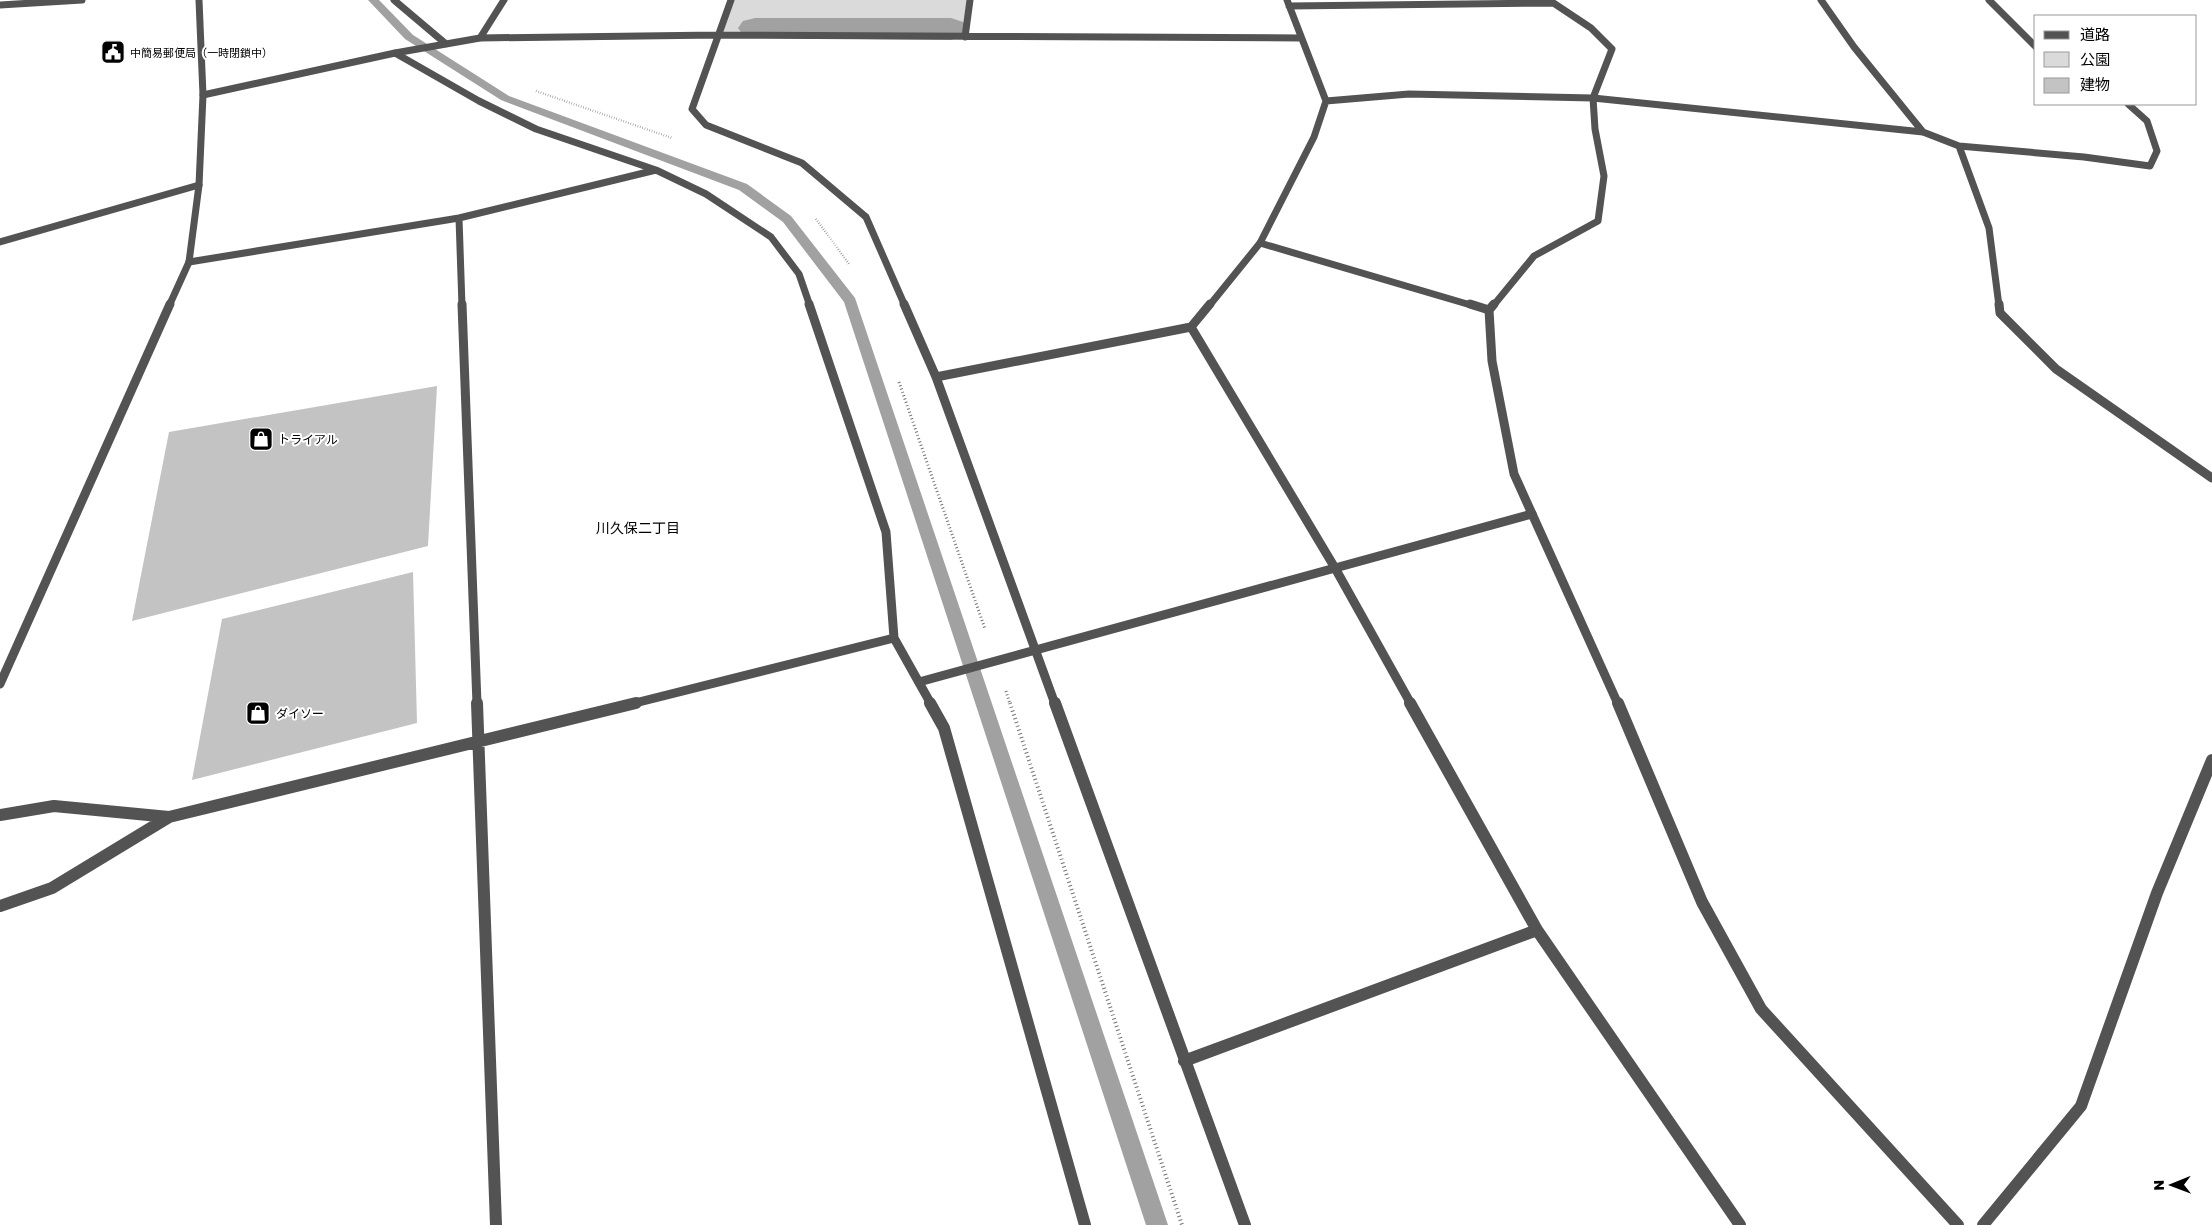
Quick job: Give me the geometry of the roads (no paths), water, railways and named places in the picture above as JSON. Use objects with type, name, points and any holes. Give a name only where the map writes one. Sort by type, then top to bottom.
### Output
[{"type":"street","points":[[0,6],[82,0]]},
{"type":"street","points":[[0,684],[189,262],[199,185],[203,94],[199,0]]},
{"type":"street","points":[[394,0],[446,44]]},
{"type":"street","points":[[480,38],[504,0]]},
{"type":"street","points":[[731,0],[692,109],[706,125],[802,163],[866,217],[936,377],[1245,1225]]},
{"type":"street","points":[[965,37],[970,0]]},
{"type":"street","points":[[1820,0],[1854,47],[1923,132]]},
{"type":"street","points":[[1989,0],[2034,44]]},
{"type":"street","points":[[936,377],[1191,327],[1260,243],[1314,137],[1326,101],[1288,3],[1551,2],[1591,28],[1612,49],[1593,98],[1595,129],[1604,176],[1598,221],[1534,256],[1489,310],[1492,361],[1514,474],[1604,671],[1702,902],[1761,1010],[1958,1225]]},
{"type":"street","points":[[203,94],[395,53],[480,38],[717,35],[1301,38]]},
{"type":"street","points":[[395,53],[479,101],[536,129],[656,170],[706,194],[771,237],[799,274],[886,532],[894,638],[944,728],[1085,1225]]},
{"type":"street","points":[[1326,101],[1409,94],[1593,98],[1923,132],[1959,146],[2084,156],[2150,166],[2157,151],[2147,121],[2129,105]]},
{"type":"street","points":[[1959,146],[1989,228],[2000,313],[2056,369],[2212,478]]},
{"type":"street","points":[[189,262],[459,218],[656,170]]},
{"type":"street","points":[[0,242],[199,185]]},
{"type":"street","points":[[459,218],[496,1225]]},
{"type":"street","points":[[1260,243],[1489,310]]},
{"type":"street","points":[[1191,327],[1335,568],[1537,930],[1740,1225]]},
{"type":"street","points":[[919,682],[1532,514]]},
{"type":"street","points":[[0,906],[52,888],[169,817],[477,743],[894,638]]},
{"type":"street","points":[[1983,1225],[2081,1106],[2157,893],[2212,760]]},
{"type":"street","points":[[0,815],[54,806],[169,817]]},
{"type":"street","points":[[1184,1061],[1537,930]]},
{"type":"waterway","points":[[373,0],[409,37],[505,98],[743,187],[787,219],[850,301],[1157,1225]]},
{"type":"waterway","points":[[755,28],[951,29]]},
{"type":"place","name":"中簡易郵便局（一時閉鎖中）","points":[[113,52]]},
{"type":"place","name":"トライアル","points":[[261,439]]},
{"type":"place","name":"ダイソー","points":[[258,713]]},
{"type":"district","name":"川久保二丁目","points":[[638,527]]}]
